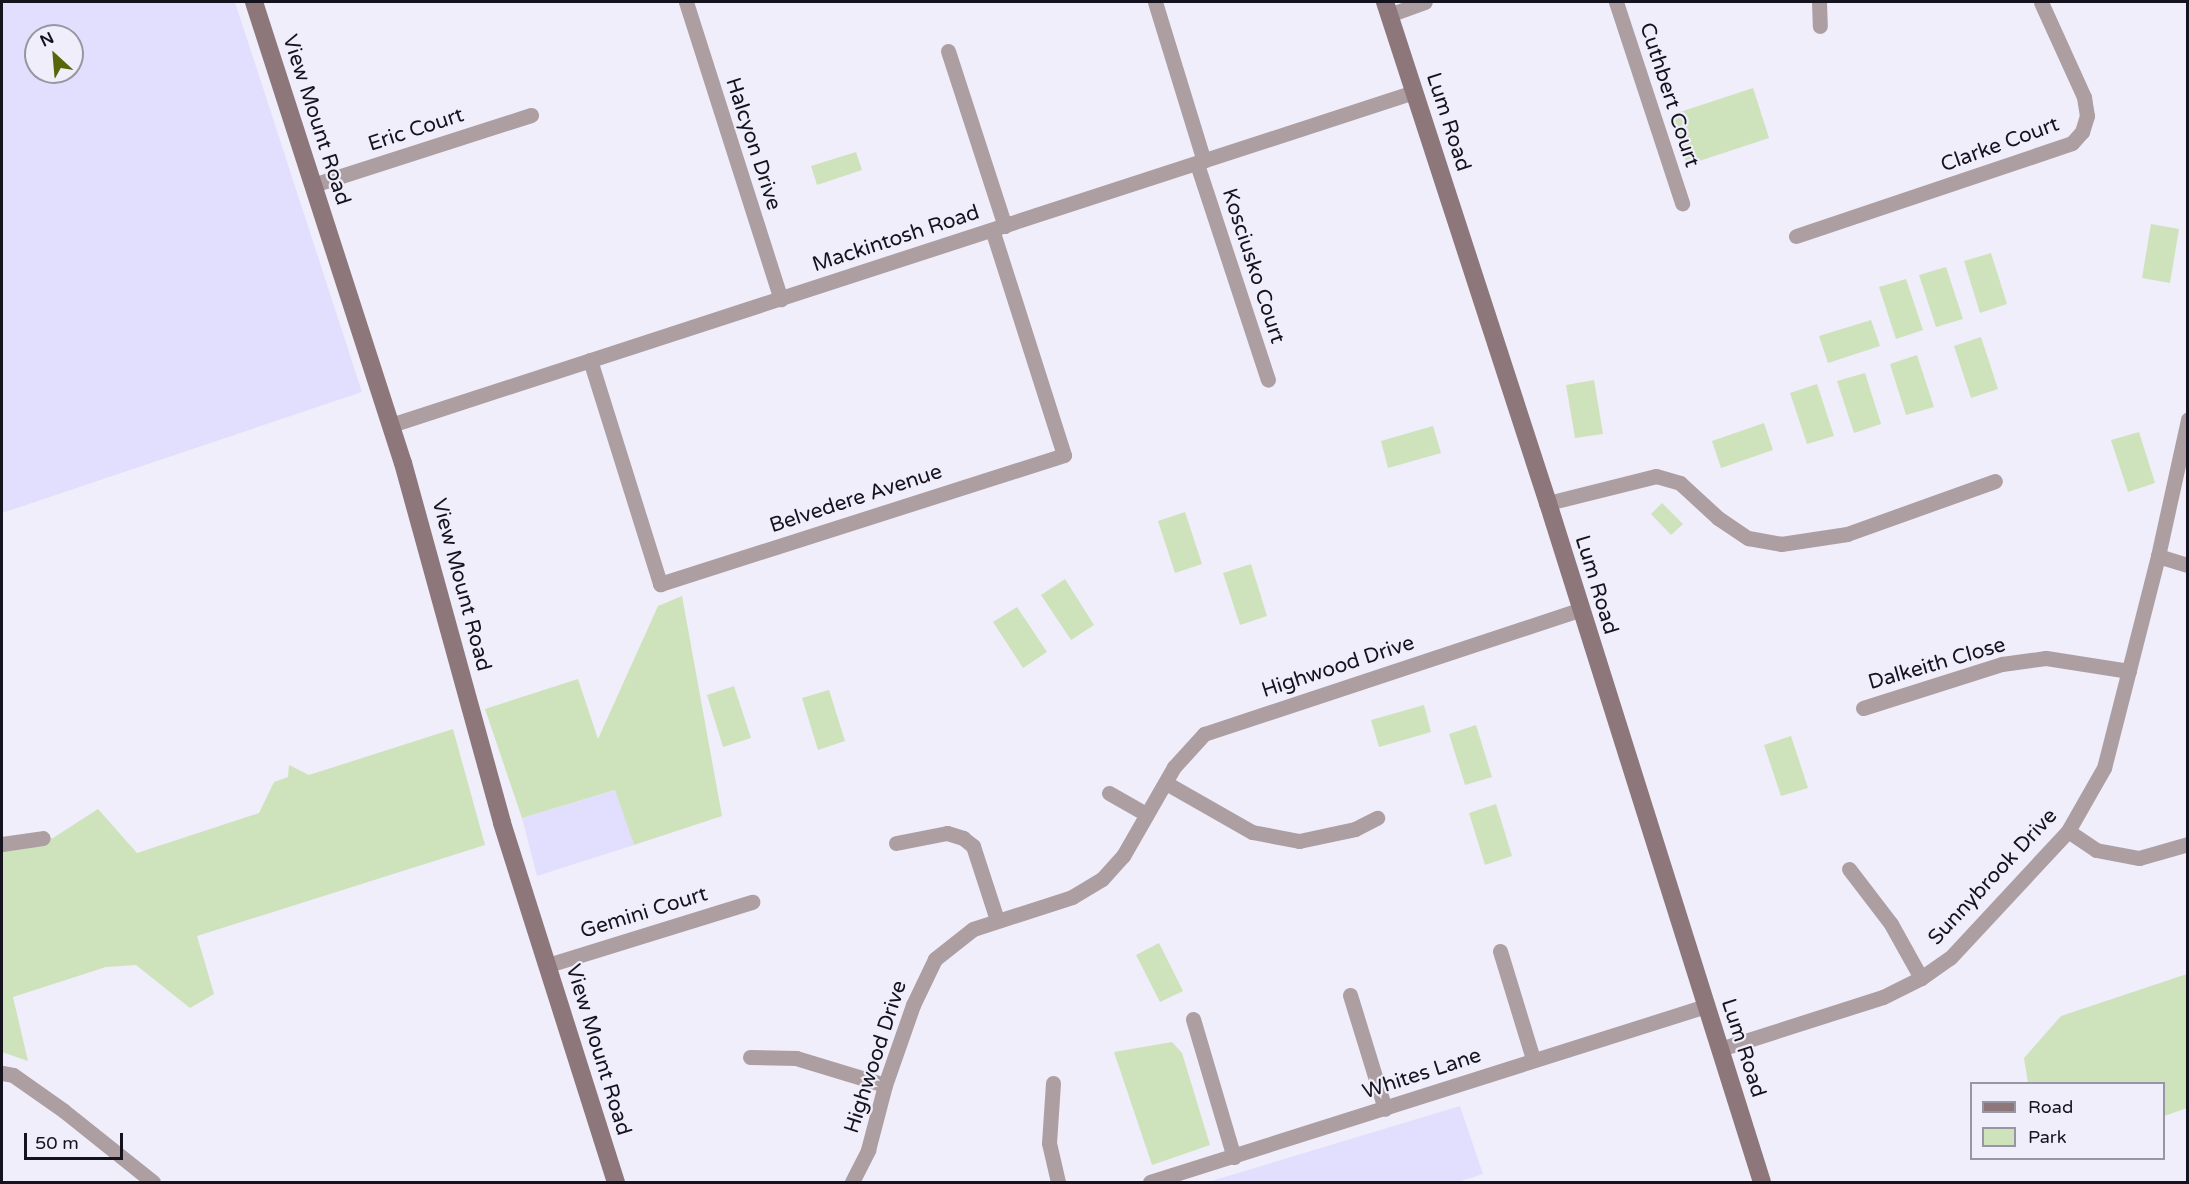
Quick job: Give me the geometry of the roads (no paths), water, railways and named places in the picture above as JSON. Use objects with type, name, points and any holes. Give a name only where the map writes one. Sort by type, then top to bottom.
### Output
[{"type":"street","name":"View Mount Road","points":[[254,2],[391,425],[502,824],[616,1182]]},
{"type":"street","name":"Halcyon Drive","points":[[686,2],[781,298]]},
{"type":"street","name":"Kosciusko Court","points":[[1155,2],[1201,163],[1268,380]]},
{"type":"street","points":[[1387,8],[1425,2]]},
{"type":"street","name":"Cuthbert Court","points":[[1616,2],[1682,203]]},
{"type":"street","points":[[1819,2],[1820,26]]},
{"type":"street","name":"Clarke Court","points":[[1796,236],[2073,143],[2082,132],[2087,116],[2084,96],[2041,2]]},
{"type":"street","name":"Lum Road","points":[[1387,8],[1548,503],[1720,1049],[1759,1182]]},
{"type":"street","points":[[948,51],[998,228]]},
{"type":"street","name":"Mackintosh Road","points":[[391,425],[1414,92]]},
{"type":"street","name":"Eric Court","points":[[313,185],[531,115]]},
{"type":"street","name":"Belvedere Avenue","points":[[590,360],[660,584],[1064,455],[998,228]]},
{"type":"street","name":"Sunnybrook Drive","points":[[1720,1049],[1882,997],[1921,978],[1950,958],[2068,831],[2103,768],[2158,556],[2187,419]]},
{"type":"street","points":[[1548,503],[1656,476],[1680,483],[1718,518],[1748,538],[1780,544],[1847,534],[1995,481]]},
{"type":"street","points":[[2158,556],[2187,565]]},
{"type":"street","name":"Highwood Drive","points":[[852,1182],[868,1150],[885,1085],[924,978],[935,959],[973,929],[1072,897],[1101,879],[1123,856],[1146,814],[1190,746],[1225,725],[1580,610]]},
{"type":"street","name":"Dalkeith Close","points":[[1863,708],[2002,664],[2046,658],[2129,671]]},
{"type":"street","points":[[1166,783],[1252,832],[1299,841],[1355,829],[1377,818]]},
{"type":"street","points":[[1109,793],[1146,814]]},
{"type":"street","points":[[2068,831],[2096,850],[2119,856],[2139,858],[2187,844]]},
{"type":"street","points":[[896,843],[947,833],[963,838],[973,846],[997,920]]},
{"type":"street","points":[[2,843],[43,838]]},
{"type":"street","points":[[1849,869],[1891,924],[1921,978]]},
{"type":"street","name":"Gemini Court","points":[[548,965],[752,902]]},
{"type":"street","points":[[1500,951],[1533,1059]]},
{"type":"street","points":[[1350,995],[1385,1109]]},
{"type":"street","name":"Whites Lane","points":[[1150,1182],[1706,1006]]},
{"type":"street","points":[[1193,1019],[1234,1157]]},
{"type":"street","points":[[750,1057],[796,1058],[885,1085]]},
{"type":"street","points":[[2,1073],[13,1075],[64,1111],[134,1177],[153,1182]]},
{"type":"street","points":[[1053,1083],[1049,1143],[1058,1182]]}]
